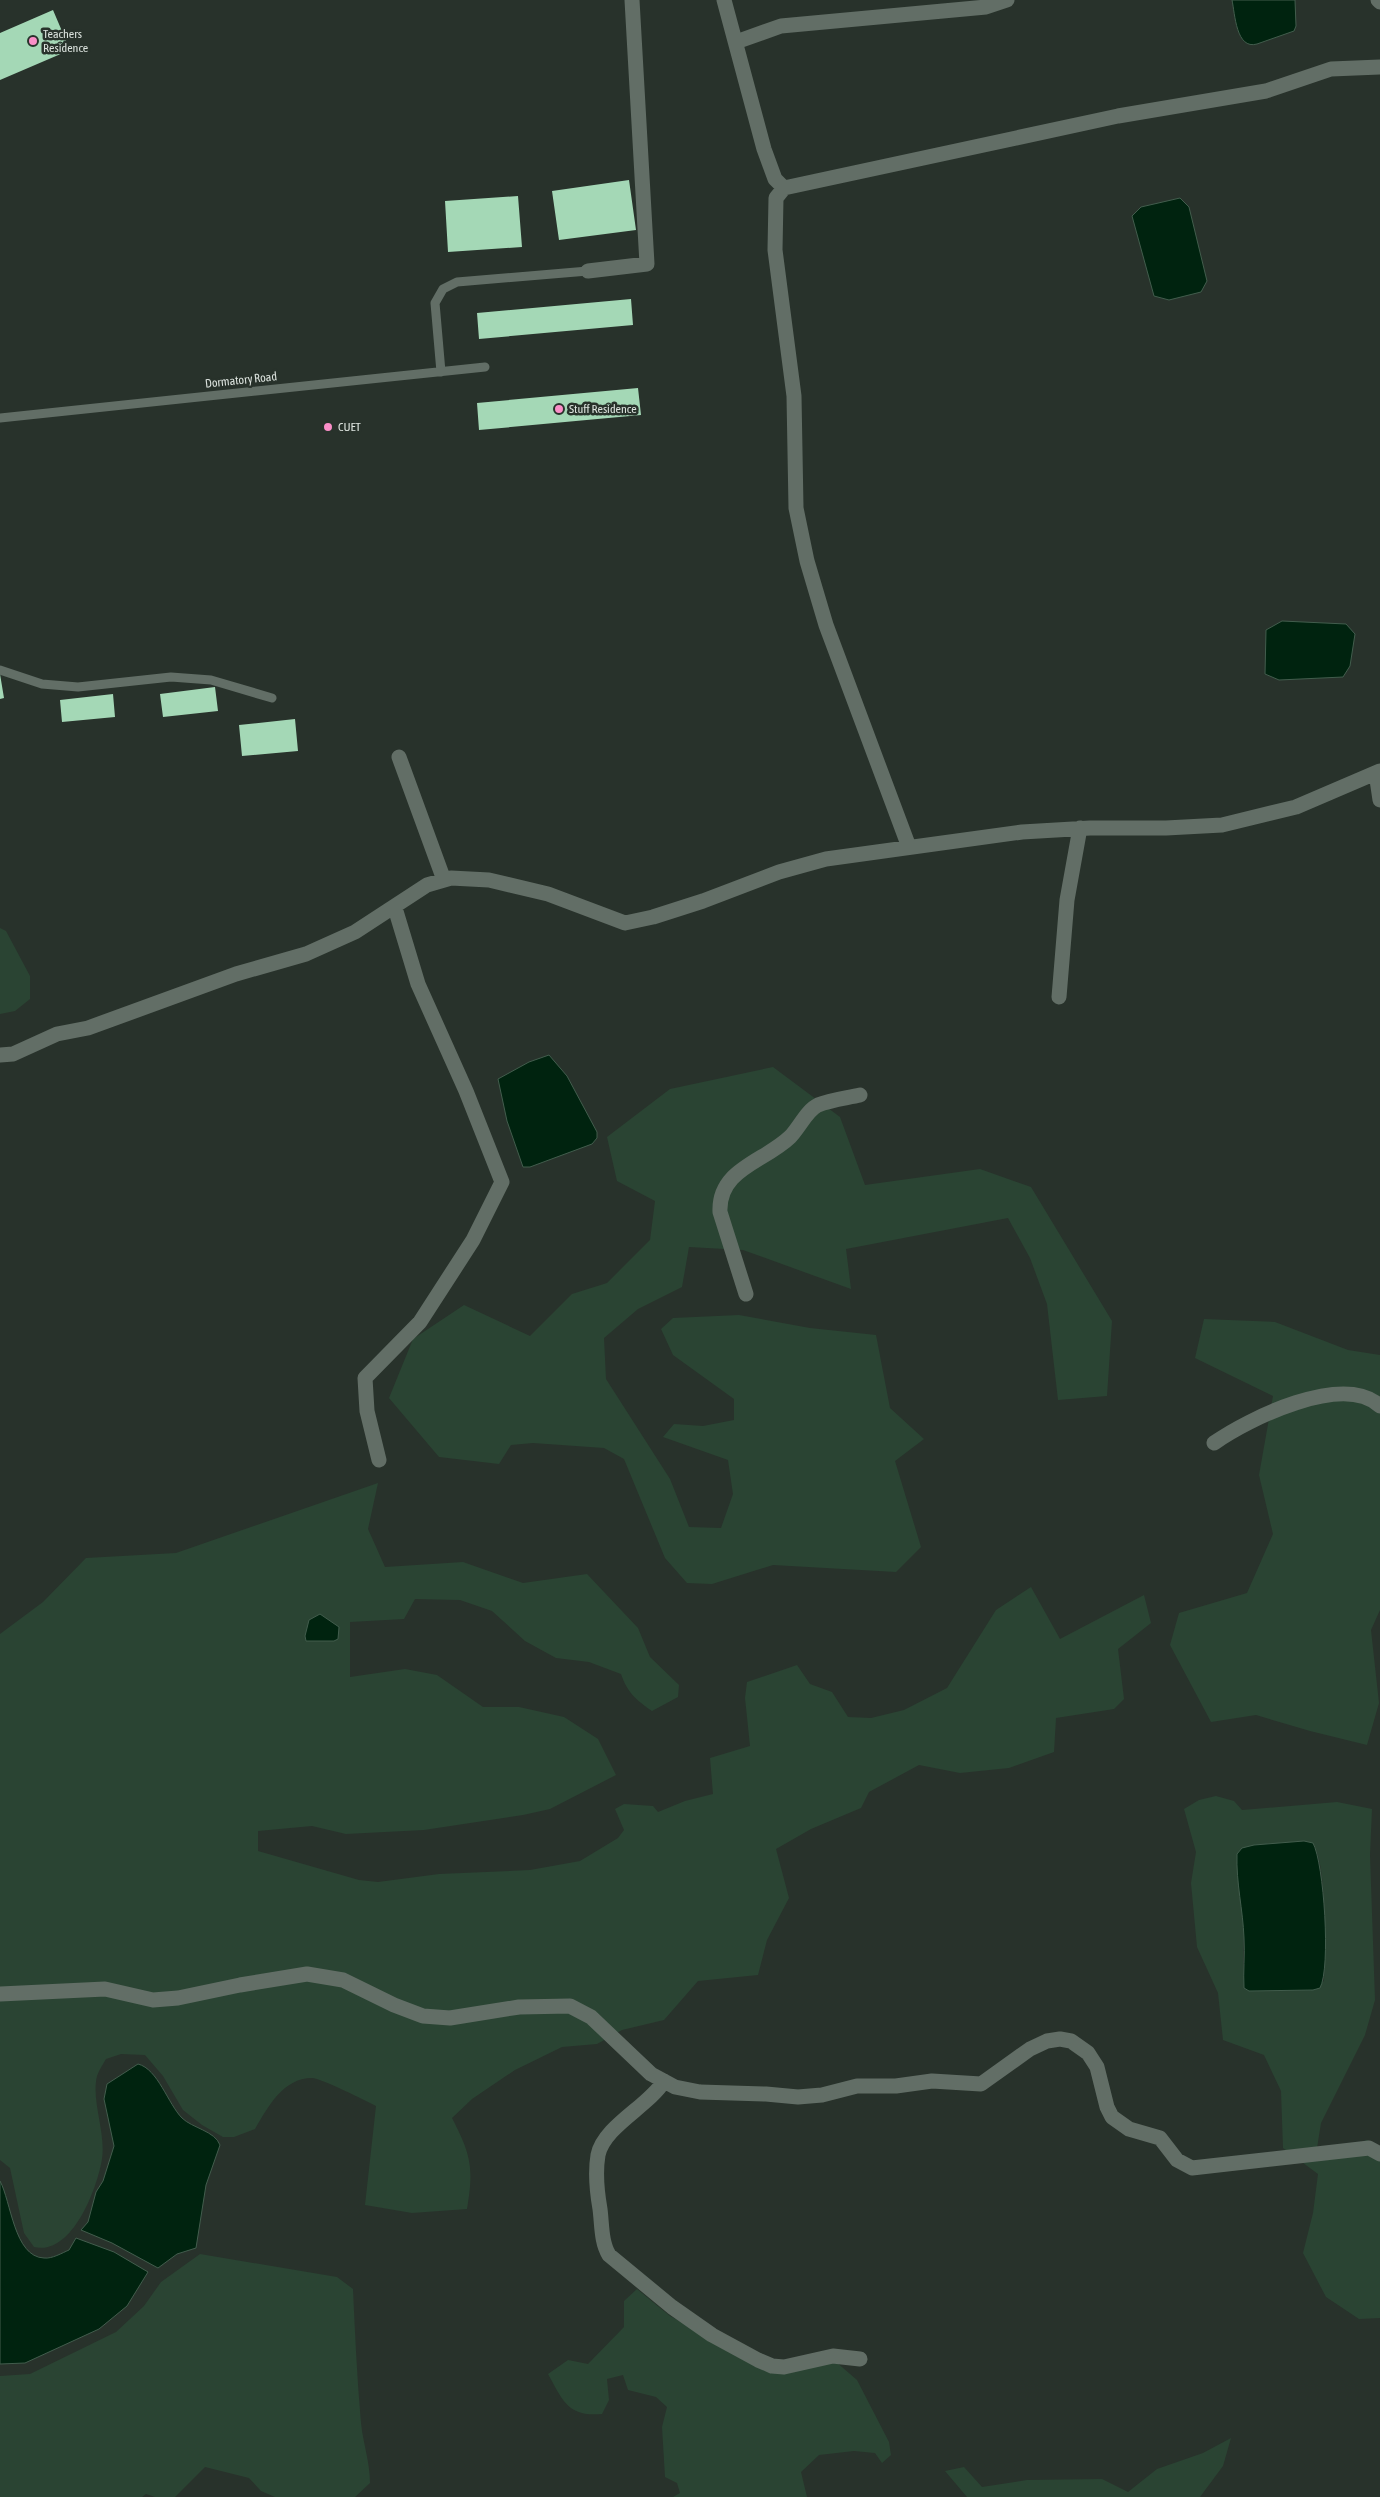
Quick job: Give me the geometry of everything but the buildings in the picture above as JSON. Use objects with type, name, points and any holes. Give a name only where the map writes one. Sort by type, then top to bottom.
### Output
[{"type":"street","points":[[588,271],[647,264],[632,0]]},
{"type":"street","points":[[724,0],[764,149],[775,179],[784,188]]},
{"type":"street","points":[[736,42],[781,26],[986,7],[1007,0]]},
{"type":"street","points":[[909,847],[826,625],[807,561],[796,508],[794,396],[775,250],[776,198],[784,188],[1118,116],[1266,91],[1331,68],[1380,67]]},
{"type":"street","points":[[399,757],[444,880]]},
{"type":"street","points":[[0,1055],[13,1054],[58,1034],[88,1028],[236,974],[306,954],[355,932],[395,908],[427,885],[451,878],[489,880],[540,892],[625,922],[695,904],[779,872],[826,859],[1022,832],[1080,828],[1222,826],[1296,806],[1378,772],[1380,800]]},
{"type":"street","points":[[1059,997],[1066,900],[1080,828]]},
{"type":"street","points":[[379,1460],[367,1411],[365,1378],[420,1322],[473,1240],[502,1182],[466,1091],[418,984],[395,908]]},
{"type":"street","points":[[746,1294],[720,1212],[720,1198],[725,1185],[736,1174],[790,1138],[817,1106],[860,1095]]},
{"type":"street","points":[[1214,1443],[1234,1429],[1252,1420],[1312,1399],[1333,1394],[1358,1394],[1380,1406]]},
{"type":"street","points":[[0,1994],[105,1989],[153,2000],[178,1998],[307,1974],[343,1980],[394,2005],[423,2016],[450,2018],[519,2007],[570,2006],[591,2017],[651,2074],[675,2087],[700,2092],[804,2098],[857,2086],[896,2086],[932,2081],[981,2084],[1030,2049],[1048,2041],[1060,2039],[1071,2041],[1088,2053],[1097,2068],[1107,2107],[1112,2117],[1129,2129],[1160,2138],[1177,2160],[1192,2168],[1369,2148],[1380,2154]]},
{"type":"street","points":[[664,2081],[651,2098],[612,2132],[599,2154],[597,2171],[598,2202],[604,2248],[609,2255],[672,2307],[712,2334],[765,2363],[784,2367],[833,2356],[860,2359]]},
{"type":"lane","points":[[441,372],[435,303],[443,289],[457,282],[588,271]]},
{"type":"lane","name":"Dormatory Road","points":[[0,418],[485,367]]},
{"type":"lane","points":[[0,670],[42,684],[78,687],[171,677],[211,680],[272,698]]},
{"type":"shaded area","points":[[1232,0],[1295,0],[1296,26],[1294,31],[1257,44],[1245,42],[1238,29]]},
{"type":"shaded area","points":[[1180,198],[1189,207],[1207,281],[1201,292],[1169,300],[1154,296],[1132,216],[1141,207]]},
{"type":"shaded area","points":[[1282,621],[1346,624],[1355,634],[1350,666],[1343,677],[1279,680],[1265,674],[1266,630]]},
{"type":"shaded area","points":[[0,928],[6,931],[30,976],[30,999],[15,1011],[0,1014]]},
{"type":"shaded area","points":[[549,1055],[567,1076],[597,1132],[597,1138],[592,1144],[530,1167],[523,1167],[507,1121],[498,1079],[529,1062]]},
{"type":"shaded area","points":[[773,1067],[840,1117],[865,1185],[980,1169],[1031,1187],[1112,1321],[1107,1396],[1058,1400],[1047,1304],[1030,1258],[1008,1218],[846,1249],[851,1289],[743,1250],[689,1247],[682,1287],[638,1309],[604,1338],[606,1379],[670,1479],[689,1527],[721,1528],[733,1494],[728,1460],[663,1437],[674,1424],[703,1426],[734,1420],[734,1399],[673,1355],[661,1329],[673,1318],[739,1315],[810,1328],[876,1335],[890,1408],[924,1439],[895,1461],[921,1547],[896,1572],[773,1565],[712,1584],[687,1583],[665,1558],[624,1459],[604,1448],[533,1443],[511,1445],[499,1464],[439,1457],[389,1398],[413,1339],[464,1305],[530,1336],[572,1294],[607,1283],[650,1240],[655,1201],[617,1181],[607,1137],[670,1089]]},
{"type":"shaded area","points":[[1204,1319],[1275,1322],[1348,1350],[1380,1355],[1380,1610],[1371,1630],[1379,1703],[1367,1745],[1256,1715],[1211,1722],[1170,1645],[1179,1613],[1247,1593],[1273,1534],[1259,1475],[1273,1396],[1195,1358]]},
{"type":"shaded area","points":[[378,1483],[368,1529],[385,1567],[463,1562],[523,1583],[587,1574],[638,1628],[650,1657],[679,1685],[678,1697],[652,1711],[633,1695],[626,1686],[621,1674],[589,1662],[556,1658],[525,1641],[492,1611],[460,1600],[415,1599],[404,1619],[350,1622],[350,1677],[405,1669],[437,1675],[483,1707],[519,1707],[564,1717],[598,1739],[616,1775],[550,1809],[523,1815],[424,1830],[346,1834],[312,1826],[258,1831],[258,1851],[359,1880],[378,1882],[439,1874],[530,1870],[580,1861],[618,1838],[624,1830],[615,1809],[624,1804],[653,1806],[658,1812],[685,1801],[713,1794],[710,1758],[750,1746],[745,1698],[747,1682],[797,1665],[810,1684],[832,1692],[848,1717],[871,1718],[904,1710],[947,1688],[996,1610],[1031,1587],[1060,1639],[1144,1595],[1151,1623],[1118,1649],[1124,1699],[1114,1709],[1056,1718],[1054,1752],[1009,1768],[960,1773],[919,1765],[869,1792],[861,1808],[811,1829],[776,1849],[789,1898],[767,1940],[758,1975],[698,1981],[664,2020],[622,2030],[597,2044],[562,2047],[515,2070],[472,2099],[452,2118],[467,2152],[469,2162],[470,2182],[467,2209],[412,2213],[365,2205],[376,2106],[334,2086],[312,2078],[302,2079],[293,2083],[285,2088],[271,2103],[255,2129],[234,2137],[223,2137],[202,2125],[183,2110],[163,2076],[145,2055],[121,2054],[106,2059],[97,2076],[96,2096],[103,2149],[95,2187],[80,2218],[71,2231],[60,2241],[48,2247],[34,2247],[24,2233],[10,2168],[0,2160],[0,1634],[43,1602],[86,1558],[176,1553]]},
{"type":"shaded area","points":[[320,1614],[339,1627],[338,1639],[334,1641],[306,1641],[305,1636],[309,1620]]},
{"type":"shaded area","points":[[1216,1796],[1234,1801],[1242,1810],[1337,1802],[1372,1809],[1370,1855],[1375,2000],[1365,2035],[1321,2123],[1317,2148],[1336,2152],[1367,2140],[1380,2147],[1380,2318],[1359,2319],[1326,2297],[1303,2253],[1313,2213],[1318,2174],[1283,2148],[1281,2091],[1264,2055],[1223,2040],[1218,1993],[1197,1947],[1191,1883],[1196,1852],[1184,1809],[1199,1800]],"holes":[[[1304,1841],[1313,1843],[1318,1855],[1321,1871],[1325,1910],[1324,1981],[1313,1990],[1249,1991],[1245,1989],[1243,1953],[1245,1917],[1254,1845]]]},
{"type":"shaded area","points":[[1304,1841],[1313,1843],[1317,1854],[1323,1892],[1326,1939],[1323,1977],[1320,1988],[1313,1990],[1249,1991],[1244,1988],[1244,1938],[1237,1854],[1242,1848],[1254,1845]]},
{"type":"shaded area","points":[[138,2064],[145,2067],[157,2080],[182,2118],[213,2136],[220,2145],[206,2185],[196,2248],[177,2254],[158,2268],[112,2243],[81,2230],[88,2222],[96,2192],[103,2181],[114,2146],[104,2099],[107,2084]]},
{"type":"shaded area","points":[[0,2181],[20,2238],[26,2248],[34,2255],[44,2258],[57,2256],[69,2250],[76,2238],[114,2252],[148,2272],[127,2306],[99,2329],[25,2363],[0,2364]]},
{"type":"shaded area","points":[[200,2254],[337,2277],[353,2289],[361,2423],[370,2483],[355,2497],[275,2497],[261,2491],[249,2478],[205,2467],[175,2497],[155,2497],[146,2494],[142,2497],[0,2497],[0,2376],[30,2374],[116,2332],[144,2306],[161,2282]]},
{"type":"shaded area","points":[[637,2289],[670,2316],[728,2348],[761,2363],[828,2355],[857,2380],[889,2442],[891,2455],[882,2463],[875,2453],[854,2451],[819,2455],[801,2472],[807,2497],[673,2497],[680,2493],[677,2483],[665,2477],[662,2427],[667,2407],[656,2397],[628,2390],[623,2375],[607,2379],[609,2400],[602,2414],[581,2413],[568,2405],[548,2374],[568,2360],[588,2364],[624,2327],[624,2301]]},
{"type":"shaded area","points":[[1231,2438],[1223,2466],[1200,2497],[967,2497],[945,2471],[964,2467],[982,2487],[1027,2480],[1102,2479],[1128,2492],[1157,2469],[1203,2453]]},
{"type":"place","name":"Teachers Residence","points":[[33,41]]},
{"type":"place","name":"Stuff Residence","points":[[559,409]]},
{"type":"place","name":"CUET","points":[[328,427]]}]
